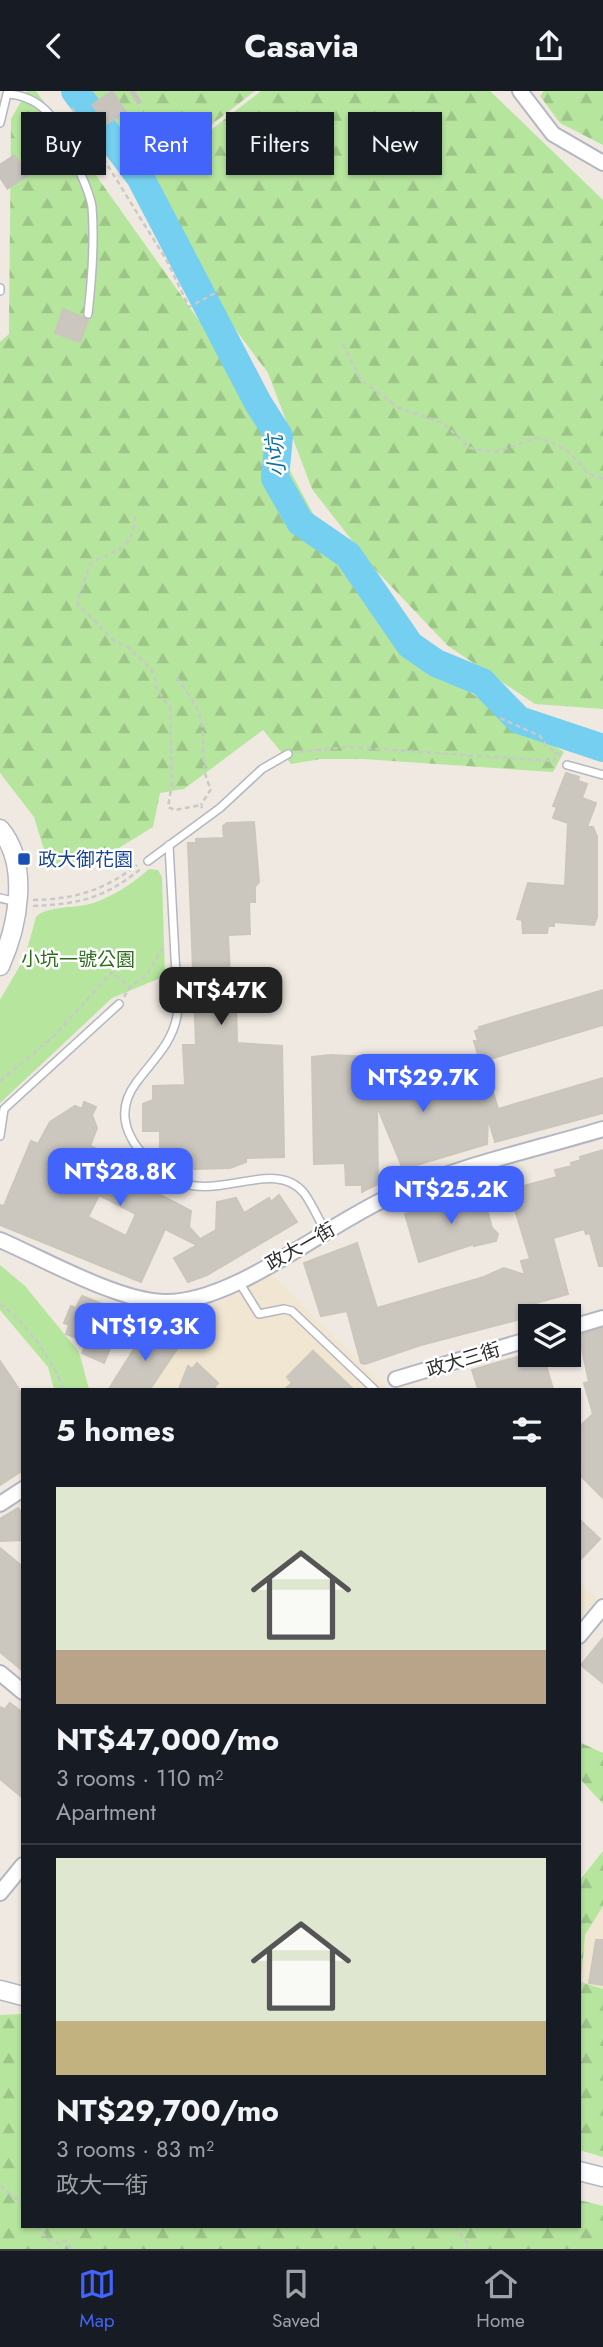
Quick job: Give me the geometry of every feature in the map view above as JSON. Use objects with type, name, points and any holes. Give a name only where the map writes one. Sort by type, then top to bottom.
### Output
[{"type":"street","points":[[520,91],[553,134],[603,163]]},
{"type":"street","points":[[0,829],[7,838],[13,856],[21,901],[0,966]]},
{"type":"street","name":"政大一街","points":[[0,1240],[126,1295],[148,1300],[195,1300],[239,1282],[325,1230],[420,1184],[603,1129]]},
{"type":"street","points":[[581,1324],[603,1318]]},
{"type":"street","name":"政大三街","points":[[394,1384],[518,1343]]},
{"type":"street","points":[[0,1504],[21,1490]]},
{"type":"street","points":[[581,1634],[603,1607]]},
{"type":"street","points":[[0,1673],[21,1690]]},
{"type":"street","points":[[0,1893],[21,1867]]},
{"type":"street","points":[[0,1990],[21,1995]]},
{"type":"street","points":[[581,2172],[603,2177]]},
{"type":"lane","points":[[0,123],[7,94],[19,95],[40,103],[65,137],[92,204],[95,250],[88,314]]},
{"type":"lane","points":[[148,860],[205,819],[262,769],[288,754]]},
{"type":"lane","points":[[567,765],[603,775]]},
{"type":"lane","points":[[169,845],[178,999],[174,1029],[158,1057],[134,1086],[126,1102],[127,1130],[134,1146],[162,1172],[189,1186],[215,1189],[269,1178],[294,1185],[303,1192],[325,1230]]},
{"type":"lane","points":[[0,1136],[4,1109],[119,1004]]},
{"type":"lane","points":[[239,1282],[259,1314],[284,1308],[292,1311],[373,1388]]},
{"type":"path","points":[[72,108],[167,261],[189,307],[219,291]]},
{"type":"path","points":[[343,344],[361,380],[399,408],[443,423],[470,448],[496,452],[537,438],[568,450],[587,473],[603,479]]},
{"type":"path","points":[[135,516],[131,539],[90,564],[77,603],[114,641],[128,647],[151,669],[156,688],[170,708],[172,784],[168,807],[175,810],[201,805],[211,789],[201,762],[204,743],[200,717],[177,678]]},
{"type":"path","points":[[500,718],[540,736],[547,747],[556,752],[567,765]]},
{"type":"path","points":[[288,754],[310,749],[349,747],[554,761],[556,752]]},
{"type":"path","points":[[201,805],[205,819]]},
{"type":"path","points":[[21,901],[62,899],[95,892],[143,859],[148,860]]},
{"type":"path","points":[[0,1081],[54,1035],[112,972],[130,987],[146,975],[163,946],[164,970],[176,970]]},
{"type":"path","points":[[0,1304],[21,1322],[54,1368],[63,1388]]},
{"type":"path","points":[[0,2186],[21,2202]]},
{"type":"path","points":[[39,2228],[48,2240],[60,2244],[66,2240],[71,2249]]},
{"type":"path","points":[[456,2228],[468,2244],[467,2249]]},
{"type":"shaded area","points":[[271,1274],[386,1388],[109,1388],[160,1311],[190,1310],[215,1304]]},
{"type":"shaded area","points":[[581,1584],[597,1599],[581,1618]]},
{"type":"shaded area","points":[[603,1886],[603,2000],[581,1993],[581,1929]]},
{"type":"green space","points":[[27,91],[36,91],[51,112],[21,112],[21,175],[96,175],[242,381],[333,551],[414,657],[564,752],[553,772],[363,759],[321,759],[291,764],[263,730],[184,789],[160,793],[153,827],[104,857],[49,866],[34,817],[0,773],[0,342],[9,334],[11,119]]},
{"type":"green space","points":[[68,91],[255,91],[212,124],[212,112],[120,112],[120,170],[106,149],[106,112],[82,112]]},
{"type":"green space","points":[[261,91],[490,91],[603,200],[603,709],[535,704],[448,646],[371,565],[312,489],[268,373],[132,191],[153,175],[212,175],[212,129],[226,118],[226,175],[334,175],[334,112],[234,112]]},
{"type":"green space","points":[[544,91],[603,91],[603,145],[560,123],[540,96]]},
{"type":"green space","points":[[123,175],[146,175],[131,187]]},
{"type":"green space","name":"小坑一號公園","points":[[149,869],[158,870],[162,877],[165,976],[112,998],[0,1103],[0,1000],[25,957],[36,917],[54,909],[101,900],[136,880]]},
{"type":"green space","points":[[0,1265],[25,1286],[79,1352],[89,1388],[54,1388],[48,1367],[0,1310]]},
{"type":"green space","points":[[581,1743],[603,1753],[603,1804],[581,1780]]},
{"type":"green space","points":[[603,1851],[603,1906],[585,1935],[581,1982],[581,1878]]},
{"type":"green space","points":[[581,1982],[603,1989],[603,2157],[581,2151]]},
{"type":"green space","points":[[21,2014],[21,2228],[581,2228],[581,2200],[603,2206],[603,2249],[0,2249],[0,2015]]},
{"type":"building","points":[[63,309],[88,320],[80,342],[55,333]]},
{"type":"building","points":[[566,773],[579,777],[578,781],[587,784],[582,798],[596,803],[587,827],[593,827],[597,837],[597,917],[594,925],[554,922],[554,926],[548,926],[547,933],[523,933],[522,920],[517,919],[528,883],[565,886],[568,823],[553,818],[557,807],[553,806]]},
{"type":"building","points":[[254,822],[259,882],[255,887],[255,902],[249,902],[250,934],[228,935],[230,975],[226,976],[227,998],[236,998],[237,1043],[282,1046],[284,1157],[246,1158],[246,1162],[230,1168],[194,1169],[193,1164],[176,1164],[168,1151],[160,1149],[160,1131],[143,1131],[143,1104],[153,1100],[153,1086],[185,1085],[183,1045],[196,1045],[188,843],[196,843],[196,839],[224,838],[223,826],[227,823]]},
{"type":"building","points":[[603,990],[603,1025],[480,1062],[474,1041],[478,1041],[475,1031],[480,1029],[479,1027]]},
{"type":"building","points":[[312,1057],[372,1057],[374,1076],[410,1067],[416,1081],[429,1074],[439,1079],[445,1076],[452,1078],[486,1069],[498,1109],[603,1078],[603,1113],[495,1142],[488,1117],[487,1144],[403,1169],[377,1106],[378,1184],[362,1192],[362,1185],[346,1185],[345,1163],[314,1164]]},
{"type":"building","points":[[84,1102],[96,1107],[92,1115],[97,1128],[90,1146],[123,1161],[119,1173],[191,1211],[189,1227],[200,1239],[216,1230],[217,1202],[236,1198],[244,1213],[269,1198],[271,1202],[279,1195],[297,1222],[207,1275],[188,1282],[174,1258],[197,1245],[165,1229],[141,1282],[0,1225],[0,1205],[4,1206],[31,1141],[38,1144],[50,1122],[75,1106],[82,1109]],"holes":[[[99,1195],[136,1214],[126,1236],[88,1217]]]},
{"type":"building","points":[[603,1150],[603,1266],[599,1266],[590,1233],[586,1234],[584,1229],[553,1238],[568,1294],[533,1304],[518,1304],[517,1320],[421,1345],[365,1364],[361,1363],[347,1311],[321,1316],[304,1263],[357,1243],[377,1308],[484,1277],[504,1268],[525,1275],[521,1261],[530,1259],[509,1190],[557,1177],[555,1170],[572,1166],[571,1163],[581,1160],[580,1157]]},
{"type":"building","points":[[480,1190],[486,1192],[485,1202],[492,1228],[498,1234],[496,1241],[474,1244],[419,1262],[405,1214]]},
{"type":"building","points":[[82,1296],[125,1313],[104,1363],[82,1353],[87,1342],[66,1334],[69,1325],[64,1323],[71,1306],[76,1308]]},
{"type":"building","points":[[603,1328],[603,1498],[581,1476],[581,1425],[593,1414],[584,1383],[589,1382],[581,1334]]},
{"type":"building","points":[[144,1333],[154,1340],[159,1333],[179,1346],[151,1388],[110,1388]]},
{"type":"building","points":[[313,1351],[352,1388],[286,1388],[292,1383],[287,1377]]},
{"type":"building","points":[[518,1357],[518,1367],[546,1367],[553,1388],[478,1388],[472,1370]]},
{"type":"building","points":[[0,1361],[21,1392],[21,1471],[0,1485]]},
{"type":"building","points":[[197,1363],[218,1383],[214,1388],[179,1388],[188,1366],[192,1369]]},
{"type":"building","points":[[18,1508],[21,1512],[21,1540],[0,1541],[0,1519]]},
{"type":"building","points":[[581,1521],[600,1539],[581,1559]]},
{"type":"building","points":[[0,1548],[21,1565],[21,1669],[0,1652]]},
{"type":"building","points":[[603,1638],[603,1683],[581,1665]]},
{"type":"building","points":[[10,1703],[21,1711],[21,1796],[0,1779],[0,1707],[5,1709]]},
{"type":"building","points":[[596,1940],[603,1940],[603,1985],[589,1983]]},
{"type":"waterway","name":"小坑","points":[[75,91],[140,177],[258,403],[279,436],[275,478],[300,522],[348,555],[410,645],[436,663],[482,682],[519,720],[603,748]]},
{"type":"tunnel","points":[[0,179],[135,91]]},
{"type":"place","name":"政大御花園","points":[[24,859]]}]
